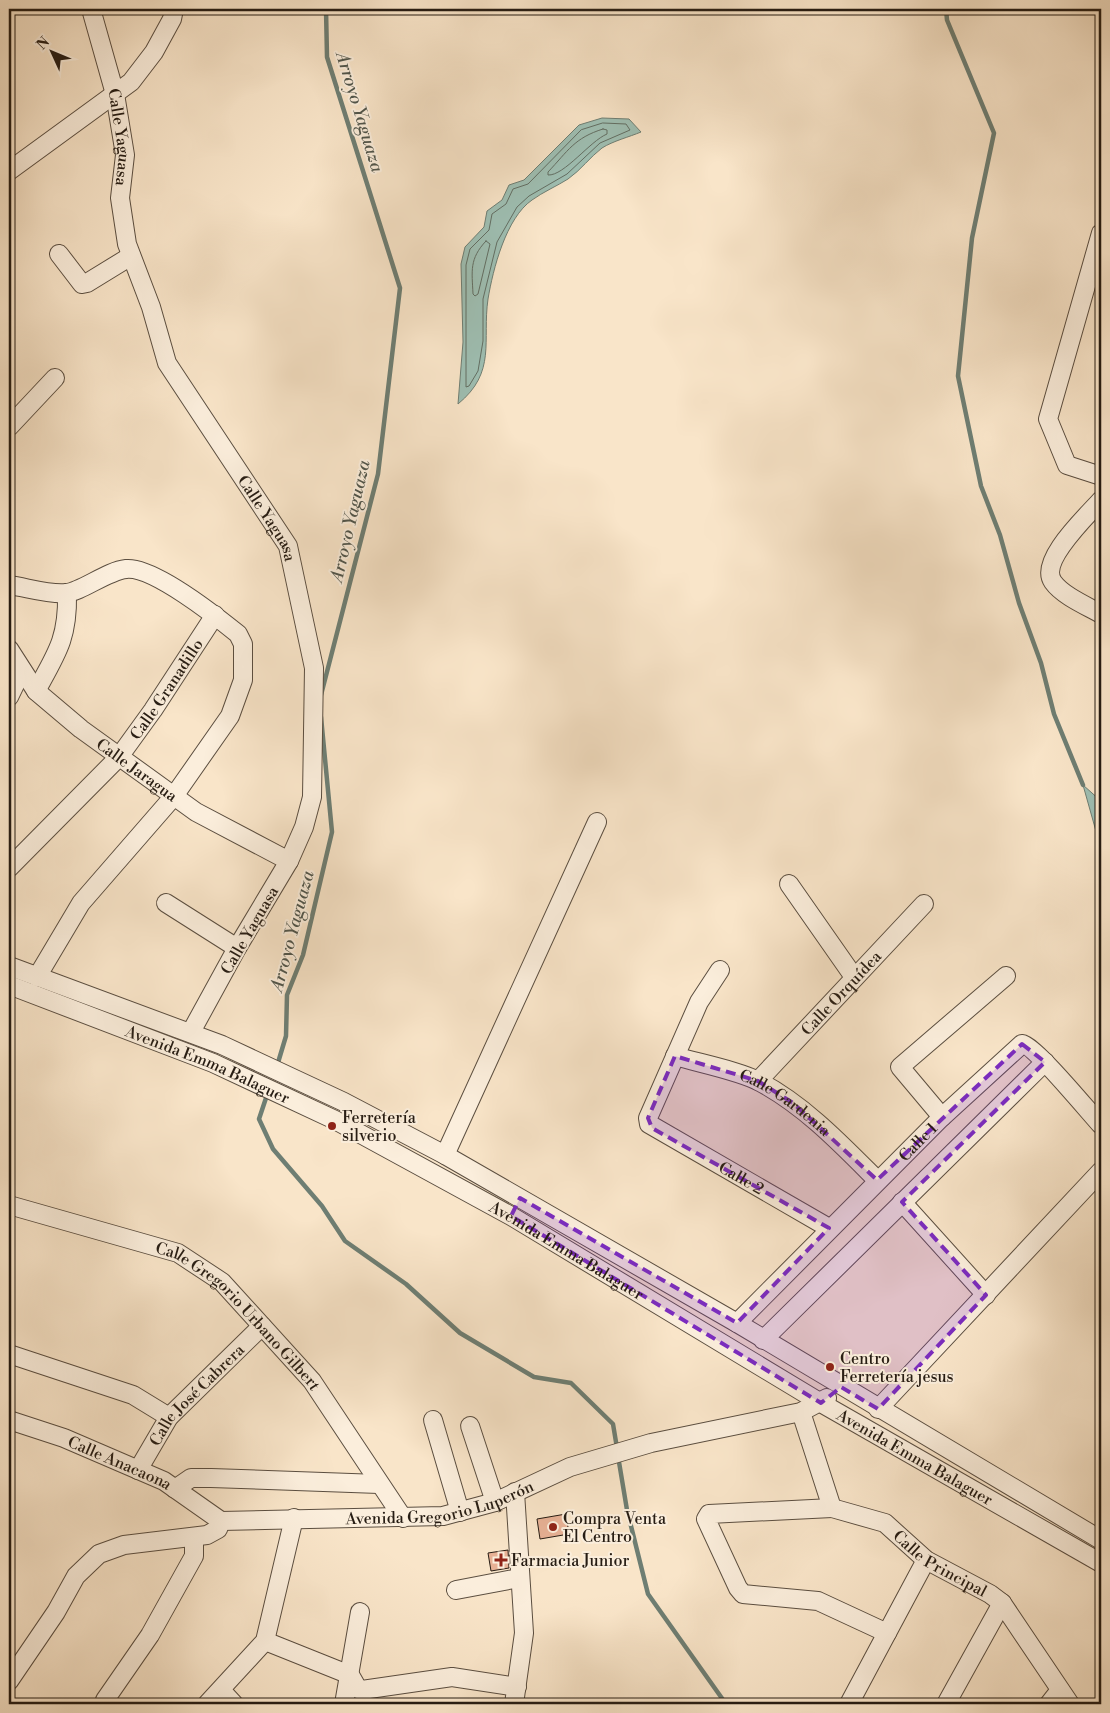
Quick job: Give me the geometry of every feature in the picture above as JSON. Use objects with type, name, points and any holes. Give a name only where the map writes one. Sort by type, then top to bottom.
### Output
[{"type":"street","name":"Calle Yaguasa","points":[[91,9],[115,94],[125,156],[120,202],[131,256],[151,307],[167,363],[291,552],[314,668],[312,797],[304,827],[289,861],[190,1032]]},
{"type":"street","points":[[9,171],[131,82],[154,52],[172,19],[174,9]]},
{"type":"street","points":[[1101,232],[1048,420],[1067,465],[1101,476]]},
{"type":"street","points":[[59,254],[82,284],[87,283],[131,256]]},
{"type":"street","points":[[9,427],[54,378]]},
{"type":"street","points":[[1101,500],[1062,544],[1051,564],[1049,575],[1054,584],[1101,614]]},
{"type":"street","points":[[9,585],[67,594],[105,576],[127,569],[137,570],[174,587],[215,615],[238,634],[243,644],[243,680],[230,716],[174,796],[81,903],[37,977]]},
{"type":"street","points":[[36,691],[63,639],[67,618],[67,594]]},
{"type":"street","name":"Calle Granadillo","points":[[9,868],[119,757],[153,710],[215,615]]},
{"type":"street","name":"Calle Jaragua","points":[[9,649],[36,691],[81,730],[196,812],[289,861]]},
{"type":"street","points":[[9,697],[22,670]]},
{"type":"street","points":[[445,1155],[597,822]]},
{"type":"street","points":[[789,884],[854,977]]},
{"type":"street","points":[[166,903],[237,948]]},
{"type":"street","name":"Calle Orquídea","points":[[758,1081],[924,904]]},
{"type":"street","name":"Avenida Emma Balaguer","points":[[9,966],[222,1044],[344,1102],[445,1155],[736,1324],[1101,1540]]},
{"type":"street","points":[[675,1056],[700,1002],[720,970]]},
{"type":"street","points":[[942,1117],[900,1068],[1006,976]]},
{"type":"street","name":"Avenida Emma Balaguer","points":[[10,989],[213,1062],[335,1120],[511,1216],[821,1403],[1101,1563]]},
{"type":"street","name":"Calle 1","points":[[736,1324],[829,1228],[942,1117],[1022,1044],[1026,1045],[1045,1062],[1101,1125]]},
{"type":"street","name":"Calle Gardenia","points":[[675,1056],[758,1081],[793,1103],[820,1124],[878,1180]]},
{"type":"street","name":"Calle 2","points":[[675,1056],[648,1118],[652,1128],[829,1228]]},
{"type":"street","points":[[763,1340],[1045,1062]]},
{"type":"street","points":[[878,1409],[1101,1172]]},
{"type":"street","points":[[511,1216],[520,1198]]},
{"type":"street","points":[[902,1202],[986,1295]]},
{"type":"street","name":"Calle Gregorio Urbano Gilbert","points":[[9,1205],[178,1253],[222,1282],[312,1382],[403,1518]]},
{"type":"street","name":"Calle José Cabrera","points":[[138,1470],[169,1417],[262,1326]]},
{"type":"street","points":[[9,1354],[133,1395],[169,1417]]},
{"type":"street","name":"Avenida Gregorio Luperón","points":[[221,1521],[443,1516],[494,1502],[570,1467],[651,1443],[801,1412],[821,1403],[842,1387]]},
{"type":"street","points":[[801,1412],[832,1508]]},
{"type":"street","name":"Calle Anacaona","points":[[9,1420],[64,1438],[164,1481],[221,1521]]},
{"type":"street","points":[[433,1420],[460,1512]]},
{"type":"street","points":[[470,1426],[494,1502]]},
{"type":"street","points":[[175,1489],[191,1478],[379,1484]]},
{"type":"street","points":[[265,1641],[350,1675],[358,1689],[362,1690],[452,1677],[515,1700],[524,1633],[515,1492]]},
{"type":"street","name":"Calle Principal","points":[[887,1633],[818,1600],[743,1594],[738,1588],[706,1519],[709,1514],[832,1508],[885,1522],[926,1560],[990,1594],[1002,1603],[1070,1704]]},
{"type":"street","points":[[207,1704],[265,1641],[294,1518]]},
{"type":"street","points":[[9,1681],[56,1612],[76,1576],[99,1554],[124,1545],[194,1537],[218,1529],[221,1521]]},
{"type":"street","points":[[105,1700],[150,1635],[194,1556],[194,1537]]},
{"type":"street","points":[[849,1704],[926,1560]]},
{"type":"street","points":[[456,1590],[519,1578]]},
{"type":"street","points":[[946,1704],[1002,1603]]},
{"type":"street","points":[[344,1704],[360,1612]]},
{"type":"street","points":[[221,1690],[234,1704]]},
{"type":"street","points":[[1049,1704],[1060,1690]]},
{"type":"highlighted area","points":[[1022,1044],[1045,1062],[902,1202],[986,1295],[878,1409],[841,1387],[821,1403],[511,1216],[520,1198],[737,1323],[829,1228],[652,1128],[648,1118],[675,1056],[758,1081],[793,1103],[877,1180]]},
{"type":"water","points":[[602,118],[629,119],[641,132],[602,148],[568,179],[532,200],[515,219],[502,245],[490,287],[483,368],[470,392],[458,404],[463,342],[461,264],[465,247],[484,227],[487,211],[502,200],[509,185],[524,180],[579,125]]},
{"type":"water","points":[[1083,785],[1101,801],[1101,849]]},
{"type":"building","name":"Compra Venta El Centro","points":[[566,1514],[569,1534],[540,1539],[537,1519]]},
{"type":"building","name":"Farmacia Junior","points":[[508,1550],[509,1568],[491,1571],[488,1553]]},
{"type":"waterway","name":"Arroyo Yaguaza","points":[[321,695],[378,474],[400,288],[327,57],[326,9]]},
{"type":"waterway","points":[[946,9],[947,20],[994,133],[972,238],[958,376],[981,486],[1000,535],[1019,603],[1041,663],[1054,714],[1083,785]]},
{"type":"waterway","name":"Arroyo Yaguaza","points":[[277,1066],[286,1036],[287,995],[303,955],[332,832],[321,717]]},
{"type":"waterway","name":"Arroyo Yaguaza","points":[[268,1092],[259,1119],[273,1149],[322,1206],[345,1241],[406,1284],[460,1333],[534,1377],[571,1383],[613,1424],[617,1448]]},
{"type":"waterway","name":"Arroyo Yaguaza","points":[[618,1456],[627,1510],[648,1594],[726,1704]]},
{"type":"place","name":"Ferretería silverio","points":[[332,1126]]},
{"type":"place","name":"Centro Ferretería jesus","points":[[830,1367]]},
{"type":"place","name":"Compra Venta El Centro","points":[[553,1527]]},
{"type":"place","name":"Farmacia Junior","points":[[501,1560]]}]
